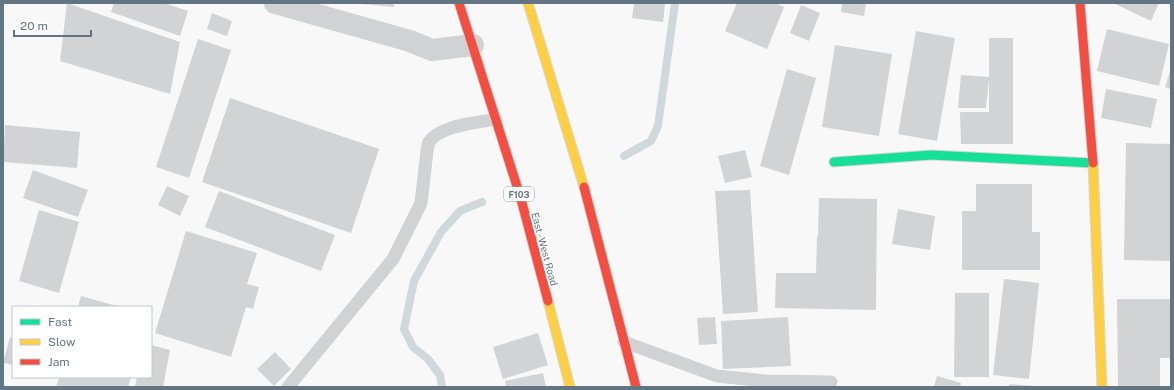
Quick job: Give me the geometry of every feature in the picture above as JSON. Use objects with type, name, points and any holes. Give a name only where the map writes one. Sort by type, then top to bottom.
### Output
[{"type":"main road","name":"East - West Road","points":[[459,3],[521,199],[570,387]]},
{"type":"main road","points":[[528,3],[578,167],[636,387]]},
{"type":"main road","points":[[1080,3],[1093,163],[1102,387]]},
{"type":"main road","points":[[834,162],[931,155],[1093,163]]},
{"type":"street","points":[[275,3],[410,41],[432,50],[473,45]]},
{"type":"lane","points":[[288,387],[393,259],[421,203],[429,142],[436,134],[444,129],[496,119]]},
{"type":"lane","points":[[624,342],[717,376],[766,381],[831,382]]},
{"type":"building","points":[[67,3],[180,42],[170,94],[60,61]]},
{"type":"building","points":[[114,3],[164,3],[188,11],[180,36],[111,12]]},
{"type":"building","points":[[394,3],[394,7],[362,4]]},
{"type":"building","points":[[634,3],[665,3],[663,22],[632,18]]},
{"type":"building","points":[[737,3],[775,3],[784,7],[767,49],[725,31]]},
{"type":"building","points":[[842,3],[866,3],[864,16],[841,12]]},
{"type":"building","points":[[1113,3],[1159,3],[1151,21]]},
{"type":"building","points":[[801,5],[820,13],[809,41],[790,33]]},
{"type":"building","points":[[212,13],[232,21],[227,36],[207,29]]},
{"type":"building","points":[[1107,29],[1169,44],[1159,86],[1097,71]]},
{"type":"building","points":[[916,31],[955,38],[937,141],[898,134]]},
{"type":"building","points":[[989,38],[1013,38],[1013,144],[961,144],[960,112],[989,112],[989,79],[986,108],[958,108],[961,75],[989,77]]},
{"type":"building","points":[[198,39],[231,50],[189,178],[156,167]]},
{"type":"building","points":[[835,45],[892,54],[879,136],[822,127]]},
{"type":"building","points":[[1171,68],[1171,89],[1165,87]]},
{"type":"building","points":[[787,69],[816,78],[789,175],[760,166]]},
{"type":"building","points":[[1106,89],[1157,99],[1151,128],[1101,118]]},
{"type":"building","points":[[230,98],[379,149],[351,233],[202,182]]},
{"type":"building","points":[[5,125],[80,132],[77,168],[3,162]]},
{"type":"building","points":[[1126,143],[1171,144],[1171,261],[1124,260]]},
{"type":"building","points":[[745,150],[752,177],[725,183],[718,156]]},
{"type":"building","points":[[33,170],[88,190],[78,217],[23,198]]},
{"type":"building","points":[[976,184],[1032,184],[1032,232],[1040,232],[1040,270],[962,270],[962,211],[976,211]]},
{"type":"building","points":[[167,186],[189,196],[180,216],[158,205]]},
{"type":"building","points":[[750,190],[758,312],[723,314],[715,191]]},
{"type":"building","points":[[219,191],[335,235],[321,271],[205,227]]},
{"type":"building","points":[[819,198],[877,199],[876,310],[775,308],[776,273],[816,273]]},
{"type":"building","points":[[898,209],[935,216],[930,250],[892,244]]},
{"type":"building","points":[[39,210],[79,222],[59,293],[19,281]]},
{"type":"building","points":[[186,231],[257,253],[247,284],[259,287],[253,309],[246,307],[231,357],[155,333]]},
{"type":"building","points":[[1004,279],[1039,283],[1029,379],[993,375]]},
{"type":"building","points":[[955,293],[989,293],[989,377],[954,377]]},
{"type":"building","points":[[81,296],[116,306],[78,306]]},
{"type":"building","points":[[1117,299],[1171,299],[1171,358],[1160,358],[1160,387],[1118,387]]},
{"type":"building","points":[[715,317],[717,344],[699,345],[697,318]]},
{"type":"building","points":[[788,317],[791,366],[723,369],[721,321]]},
{"type":"building","points":[[538,333],[548,365],[503,379],[493,347]]},
{"type":"building","points":[[10,337],[12,338],[12,365],[3,363]]},
{"type":"building","points":[[152,345],[170,350],[163,387],[135,387],[137,378],[152,378]]},
{"type":"building","points":[[275,352],[291,369],[274,386],[257,369]]},
{"type":"building","points":[[543,373],[546,387],[506,387],[505,381]]},
{"type":"building","points":[[937,376],[961,383],[960,387],[934,387]]},
{"type":"building","points":[[59,378],[131,378],[128,387],[56,387]]},
{"type":"building","points":[[1009,384],[1034,386],[1034,387],[1009,387]]},
{"type":"waterway","points":[[624,156],[651,141],[658,126],[675,3]]},
{"type":"waterway","points":[[442,387],[440,375],[428,359],[413,347],[404,329],[414,281],[441,232],[460,211],[482,202]]},
{"type":"traffic: fast","points":[[834,162],[931,155],[1093,163]]},
{"type":"traffic: slow","points":[[528,3],[584,187]]},
{"type":"traffic: slow","points":[[1093,163],[1102,387]]},
{"type":"traffic: slow","points":[[548,301],[570,387]]},
{"type":"traffic: jam","points":[[459,3],[521,199],[548,301]]},
{"type":"traffic: jam","points":[[1080,3],[1093,163]]},
{"type":"traffic: jam","points":[[584,187],[636,387]]}]
